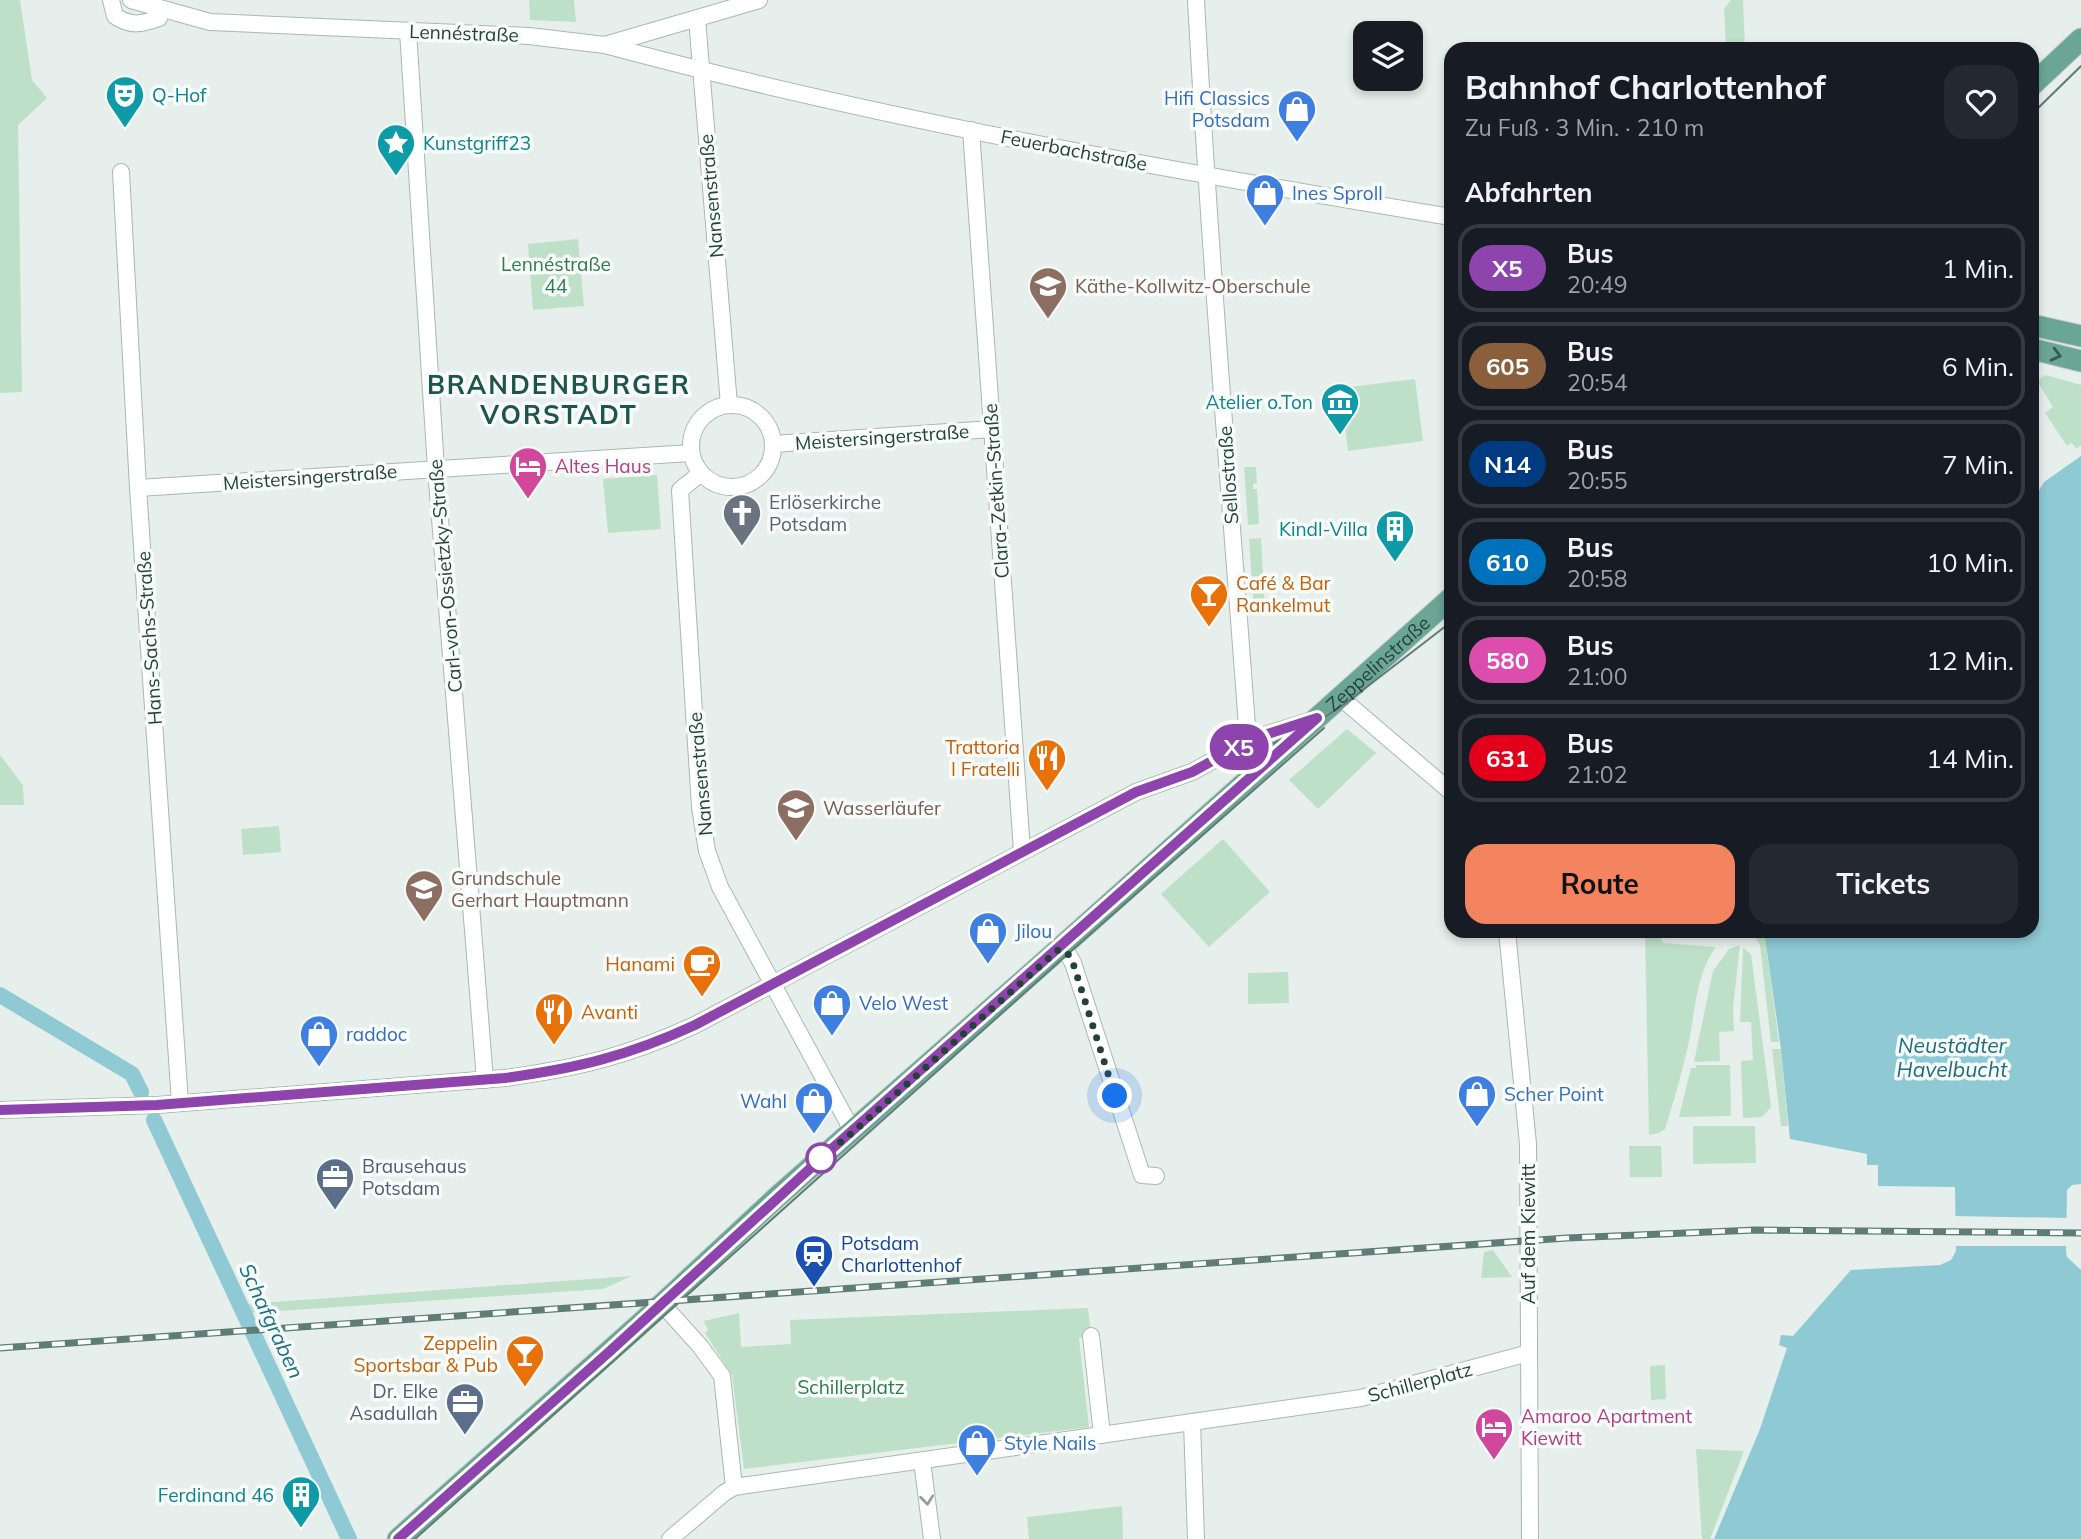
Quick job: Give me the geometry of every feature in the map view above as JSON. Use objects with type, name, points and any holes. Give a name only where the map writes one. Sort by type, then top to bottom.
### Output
[{"type":"main road","points":[[2039,78],[2081,39]]},
{"type":"main road","points":[[2039,327],[2081,336]]},
{"type":"main road","points":[[2039,351],[2081,361]]},
{"type":"main road","name":"Zeppelinstraße","points":[[404,1537],[727,1243],[1444,604]]},
{"type":"street","name":"Lennéstraße","points":[[111,0],[115,16],[127,24],[160,20],[529,36],[605,45],[758,0]]},
{"type":"street","name":"Lennéstraße","points":[[131,0],[160,20]]},
{"type":"street","name":"Sellostraße","points":[[1196,0],[1206,176],[1247,726],[1252,739]]},
{"type":"street","points":[[697,19],[700,71]]},
{"type":"street","name":"Carl-von-Ossietzky-Straße","points":[[408,31],[436,469],[485,1080]]},
{"type":"street","name":"Feuerbachstraße","points":[[605,45],[700,71],[971,130],[1206,176],[1444,216]]},
{"type":"street","name":"Nansenstraße","points":[[700,71],[729,405]]},
{"type":"street","name":"Clara-Zetkin-Straße","points":[[971,130],[1022,851]]},
{"type":"street","name":"Hans-Sachs-Straße","points":[[121,172],[138,488],[180,1103]]},
{"type":"street","points":[[729,405],[754,411],[764,420],[773,444],[772,457],[767,468],[758,478],[735,488],[710,481],[701,473],[691,453],[691,439],[696,426],[705,415],[716,408],[729,405]]},
{"type":"street","name":"Meistersingerstraße","points":[[773,444],[992,429]]},
{"type":"street","name":"Meistersingerstraße","points":[[138,488],[691,453]]},
{"type":"street","name":"Nansenstraße","points":[[701,473],[680,490],[700,807],[707,851],[720,887],[853,1132]]},
{"type":"street","points":[[1341,698],[1444,786]]},
{"type":"street","points":[[0,1110],[157,1105],[485,1080],[557,1071],[626,1054],[695,1025],[1136,792],[1192,772],[1252,739],[1317,718]]},
{"type":"street","name":"Auf dem Kiewitt","points":[[1508,938],[1528,1144],[1530,1539]]},
{"type":"street","points":[[1059,949],[1068,954],[1073,963],[1142,1175],[1156,1176]]},
{"type":"street","points":[[662,1304],[700,1346],[722,1376],[734,1487]]},
{"type":"street","points":[[1091,1336],[1102,1435]]},
{"type":"street","name":"Schillerplatz","points":[[670,1539],[734,1487],[1361,1398],[1530,1353]]},
{"type":"street","points":[[1192,1422],[1196,1539]]},
{"type":"street","points":[[922,1461],[932,1539]]},
{"type":"green space","points":[[0,0],[20,0],[32,80],[47,98],[18,125],[22,392],[0,393]]},
{"type":"green space","points":[[529,0],[574,0],[576,22],[530,20]]},
{"type":"green space","points":[[1731,0],[1743,0],[1745,42],[1726,42],[1724,9]]},
{"type":"green space","name":"Lennéstraße 44","points":[[578,239],[584,306],[533,310],[528,244]]},
{"type":"green space","points":[[2046,375],[2081,385],[2081,445],[2076,449],[2072,443],[2067,446],[2045,413],[2053,407],[2039,380]]},
{"type":"green space","points":[[1415,379],[1423,441],[1348,451],[1341,388]]},
{"type":"green space","points":[[1244,467],[1256,467],[1257,483],[1253,484],[1253,489],[1257,489],[1259,524],[1248,525]]},
{"type":"green space","points":[[657,475],[661,529],[608,533],[603,479]]},
{"type":"green space","points":[[1261,538],[1265,609],[1254,610],[1249,539]]},
{"type":"green space","points":[[1347,729],[1376,753],[1318,809],[1289,780]]},
{"type":"green space","points":[[0,755],[23,785],[24,805],[0,805]]},
{"type":"green space","points":[[279,826],[281,852],[243,855],[241,829]]},
{"type":"green space","points":[[1223,839],[1270,892],[1209,947],[1161,894]]},
{"type":"green space","points":[[1645,938],[1661,938],[1663,943],[1716,947],[1700,983],[1685,1060],[1665,1129],[1649,1135]]},
{"type":"green space","points":[[1756,938],[1765,938],[1779,1042],[1771,1042],[1760,945]]},
{"type":"green space","points":[[1740,945],[1733,1008],[1734,1031],[1719,1032],[1720,1061],[1694,1062],[1713,971],[1729,949]]},
{"type":"green space","points":[[1743,948],[1751,954],[1771,1107],[1762,1117],[1743,1118],[1741,1061],[1753,1060],[1751,1022],[1740,1022]]},
{"type":"green space","points":[[1288,972],[1289,1003],[1248,1004],[1248,973]]},
{"type":"green space","points":[[1772,1049],[1781,1049],[1788,1126],[1781,1126]]},
{"type":"green space","points":[[1696,1065],[1730,1065],[1731,1116],[1679,1117],[1691,1068],[1696,1068]]},
{"type":"green space","points":[[1693,1126],[1755,1126],[1756,1163],[1693,1164]]},
{"type":"green space","points":[[1629,1146],[1661,1146],[1662,1177],[1630,1177]]},
{"type":"green space","points":[[1493,1250],[1512,1277],[1481,1278],[1484,1252]]},
{"type":"green space","points":[[632,1276],[603,1289],[250,1313],[246,1304]]},
{"type":"green space","name":"Schillerplatz","points":[[1088,1308],[1091,1336],[1079,1338],[1089,1427],[744,1469],[732,1375],[705,1333],[708,1330],[704,1321],[739,1313],[741,1347],[791,1344],[790,1320]]},
{"type":"green space","points":[[1665,1365],[1666,1399],[1651,1400],[1650,1366]]},
{"type":"green space","points":[[1696,1449],[1744,1451],[1710,1539],[1702,1539]]},
{"type":"green space","points":[[1122,1506],[1123,1539],[1029,1539],[1027,1517]]},
{"type":"water","name":"Neustädter Havelbucht","points":[[2081,456],[2081,1184],[2072,1185],[2067,1190],[2066,1252],[2067,1257],[2081,1270],[2081,1539],[1714,1539],[1760,1429],[1787,1348],[1779,1345],[1781,1335],[1793,1336],[1851,1270],[1940,1265],[1951,1260],[1956,1251],[1955,1187],[1878,1186],[1878,1165],[1867,1165],[1867,1154],[1790,1139],[1781,1049],[1765,938],[2039,938],[2039,490],[2044,482]]},
{"type":"pier","points":[[1953,1216],[2070,1218],[2070,1246],[1952,1246]]},
{"type":"waterway","name":"Schafgraben","points":[[0,995],[132,1074],[141,1092]]},
{"type":"waterway","name":"Schafgraben","points":[[154,1120],[349,1539]]},
{"type":"tram line","points":[[2039,107],[2081,66]]},
{"type":"tram line","points":[[0,1110],[157,1105],[505,1078],[556,1070],[625,1053],[695,1025],[1136,792],[1299,734],[1346,703],[1444,627]]},
{"type":"tram line","points":[[415,1539],[1324,728]]},
{"type":"railway","points":[[0,1348],[1567,1238],[1756,1230],[2081,1233]]},
{"type":"bus line","name":"X5","points":[[0,1110],[157,1105],[505,1078],[557,1071],[626,1054],[695,1025],[1136,792],[1192,772],[1252,739],[1317,718],[398,1539]]},
{"type":"place","name":"Q-Hof","points":[[125,129]]},
{"type":"place","name":"Hifi Classics Potsdam","points":[[1297,143]]},
{"type":"place","name":"Kunstgriff23","points":[[396,177]]},
{"type":"place","name":"Ines Sproll","points":[[1265,227]]},
{"type":"place","name":"Käthe-Kollwitz-Oberschule","points":[[1048,320]]},
{"type":"place","name":"Atelier o.Ton","points":[[1340,436]]},
{"type":"place","name":"Altes Haus","points":[[528,500]]},
{"type":"place","name":"Erlöserkirche Potsdam","points":[[742,547]]},
{"type":"place","name":"Kindl-Villa","points":[[1395,563]]},
{"type":"place","name":"Café & Bar Rankelmut","points":[[1209,628]]},
{"type":"place","name":"Trattoria I Fratelli","points":[[1047,792]]},
{"type":"place","name":"Wasserläufer","points":[[796,842]]},
{"type":"place","name":"Grundschule Gerhart Hauptmann","points":[[424,923]]},
{"type":"place","name":"Jilou","points":[[988,965]]},
{"type":"place","name":"Hanami","points":[[702,998]]},
{"type":"place","name":"Velo West","points":[[832,1037]]},
{"type":"place","name":"Avanti","points":[[554,1046]]},
{"type":"place","name":"raddoc","points":[[319,1068]]},
{"type":"place","name":"Scher Point","points":[[1477,1128]]},
{"type":"place","name":"Wahl","points":[[814,1135]]},
{"type":"place","name":"Brausehaus Potsdam","points":[[335,1211]]},
{"type":"place","name":"Potsdam Charlottenhof","points":[[814,1288]]},
{"type":"place","name":"Zeppelin Sportsbar & Pub","points":[[525,1388]]},
{"type":"place","name":"Dr. Elke Asadullah","points":[[465,1436]]},
{"type":"place","name":"Amaroo Apartment Kiewitt","points":[[1494,1461]]},
{"type":"place","name":"Style Nails","points":[[977,1477]]},
{"type":"place","name":"Ferdinand 46","points":[[301,1529]]},
{"type":"district","name":"BRANDENBURGER VORSTADT","points":[[559,400]]},
{"type":"route","points":[[821,1158],[1059,949],[1068,954],[1073,963],[1115,1096]]}]
